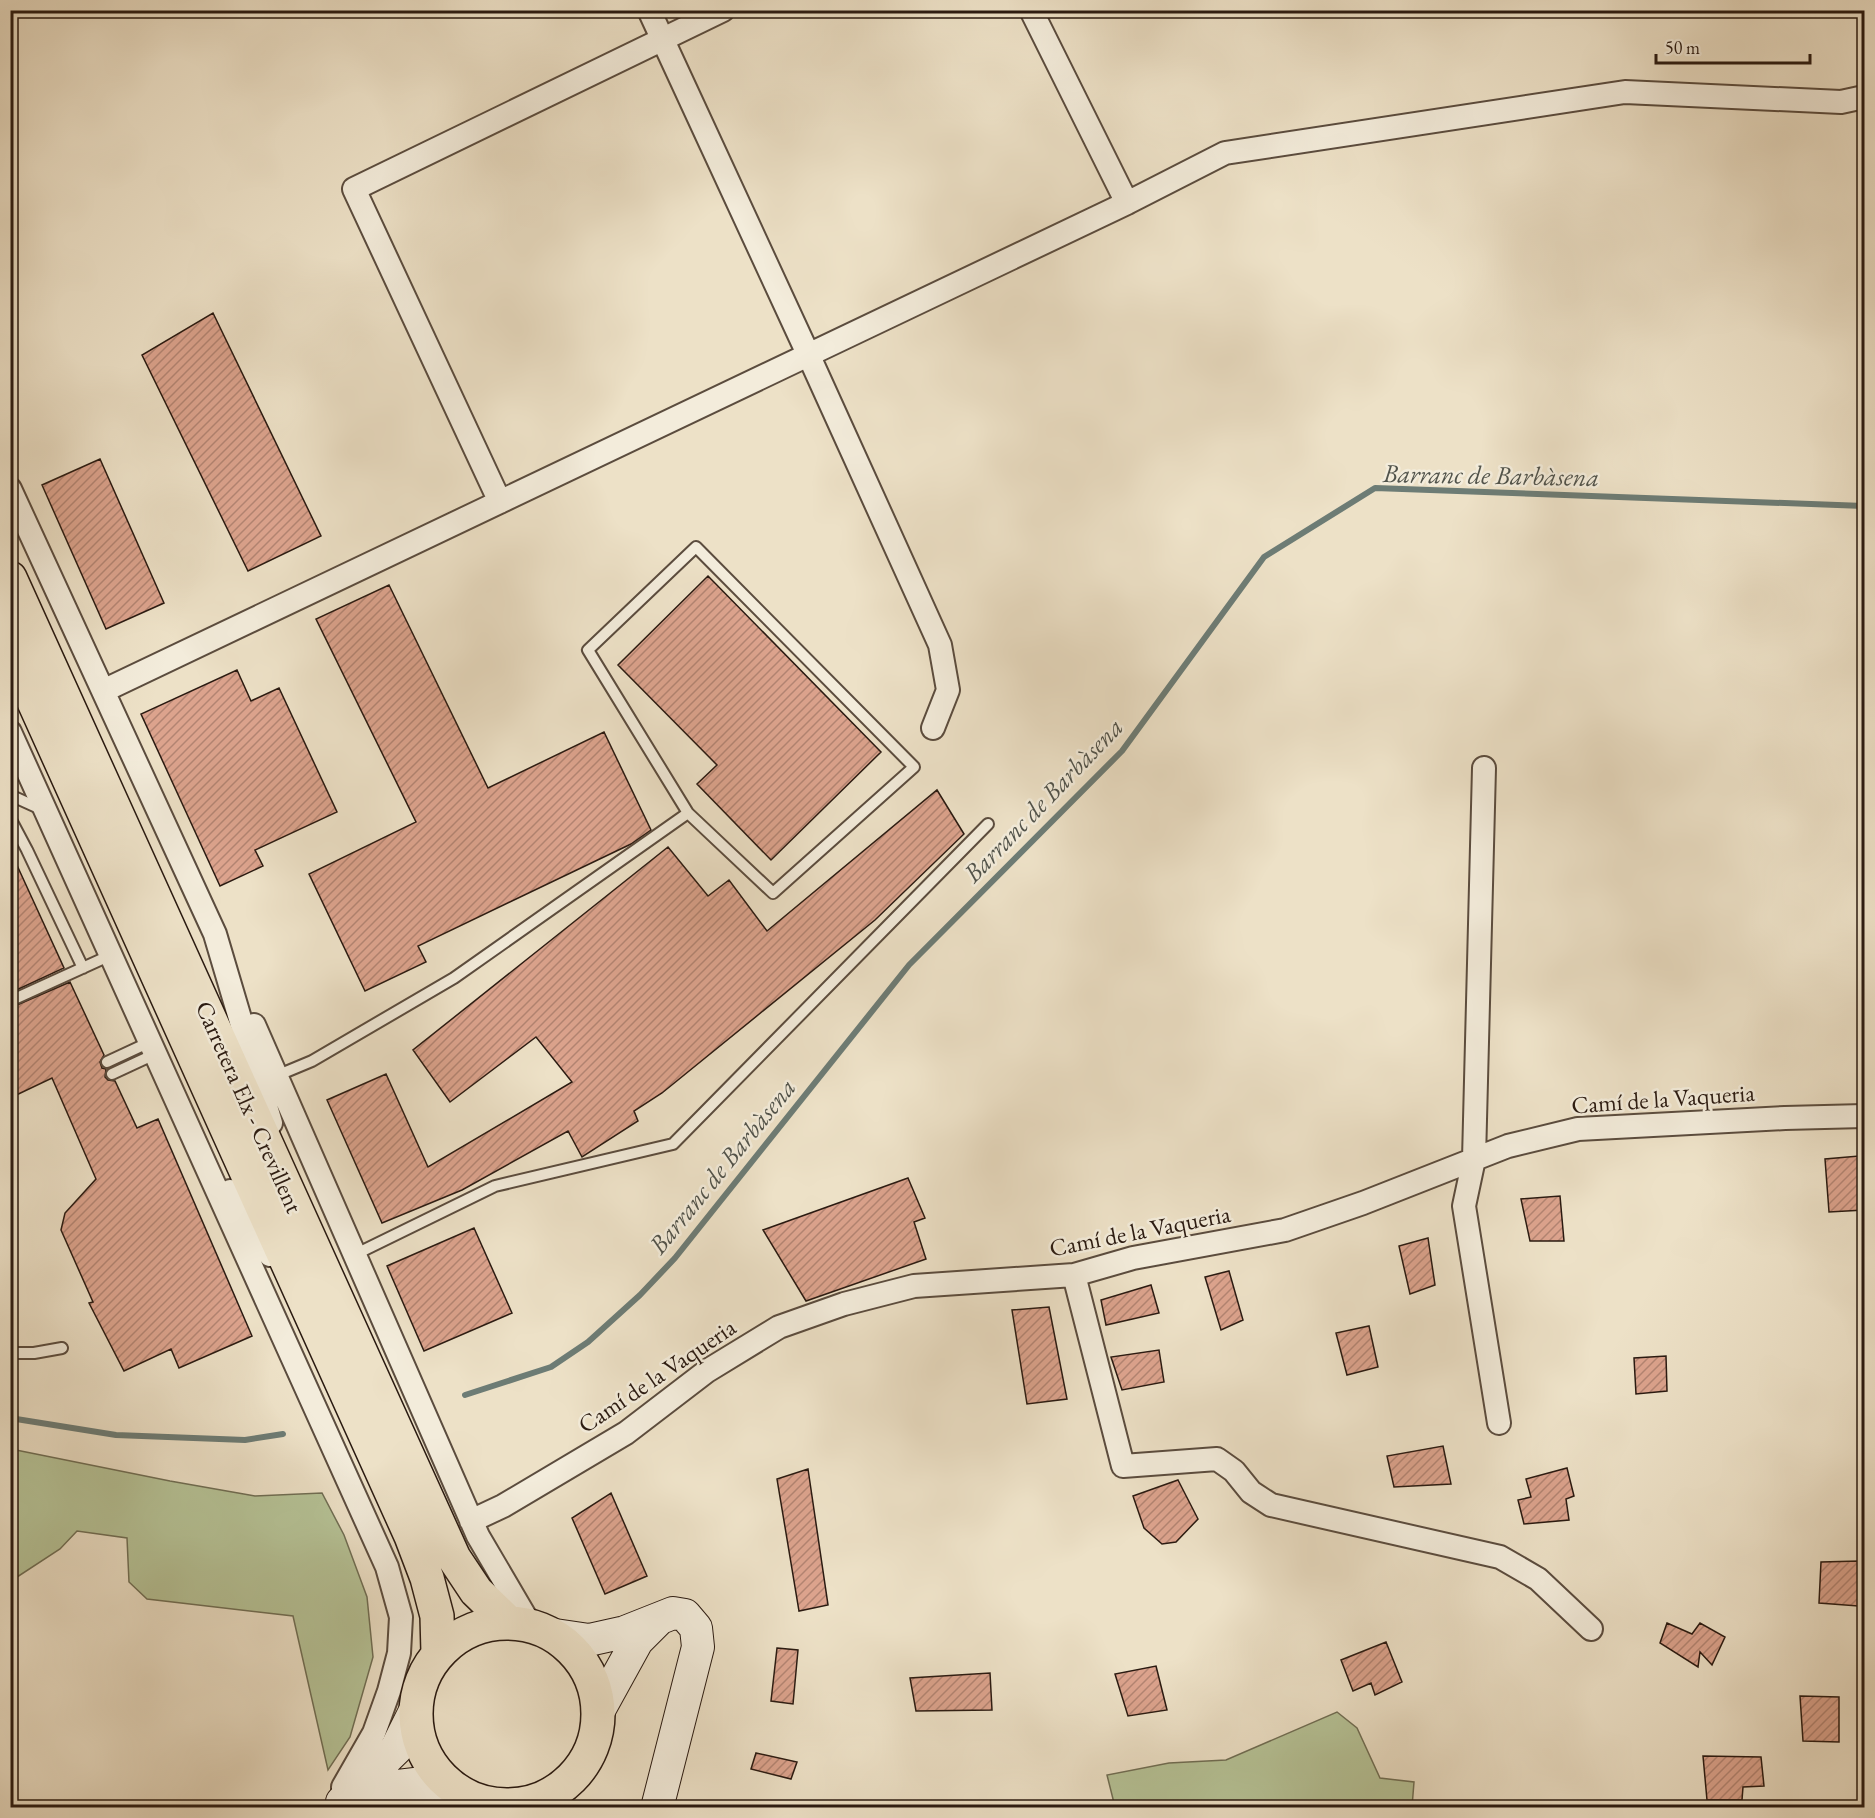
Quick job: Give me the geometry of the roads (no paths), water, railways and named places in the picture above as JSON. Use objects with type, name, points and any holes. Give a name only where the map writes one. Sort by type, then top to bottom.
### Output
[{"type":"highway","name":"Carretera Elx - Crevillent","points":[[10,578],[454,1558],[476,1591],[531,1627]]},
{"type":"highway","name":"Carretera Elx - Crevillent","points":[[10,649],[411,1536],[427,1578],[437,1616],[438,1653]]},
{"type":"highway","points":[[494,1622],[531,1627],[587,1666],[598,1694],[600,1719],[587,1761],[570,1782],[546,1797],[518,1806],[487,1804],[455,1790],[436,1772],[418,1738],[415,1711],[421,1680],[438,1653],[461,1634],[494,1622]]},
{"type":"highway","points":[[578,1773],[581,1808]]},
{"type":"street","points":[[649,10],[940,645],[948,690],[933,728]]},
{"type":"street","points":[[500,502],[354,189],[723,10]]},
{"type":"street","points":[[1031,10],[1127,202]]},
{"type":"street","points":[[103,691],[1127,202],[1225,153],[1625,92],[1841,102],[1864,97]]},
{"type":"street","points":[[10,489],[215,934],[471,1521],[531,1627],[589,1640],[625,1632],[673,1612],[685,1615],[696,1628],[698,1647],[657,1808]]},
{"type":"street","points":[[10,732],[387,1567],[401,1617],[399,1653],[374,1733],[343,1787],[342,1805]]},
{"type":"street","points":[[1484,768],[1474,1159],[1464,1206],[1500,1423]]},
{"type":"street","points":[[215,934],[298,1214]]},
{"type":"street","name":"Camí de la Vaqueria","points":[[471,1521],[502,1506],[626,1433],[707,1371],[779,1327],[844,1304],[914,1286],[1074,1275],[1133,1258],[1285,1230],[1363,1203],[1508,1146],[1578,1129],[1774,1118],[1864,1116]]},
{"type":"street","points":[[185,1119],[319,1333]]},
{"type":"street","points":[[1074,1275],[1123,1466],[1217,1459],[1234,1471],[1251,1492],[1271,1505],[1500,1557],[1538,1579],[1591,1629]]},
{"type":"street","points":[[599,1710],[637,1641],[662,1616]]},
{"type":"street","points":[[342,1805],[396,1749],[415,1711]]},
{"type":"street","points":[[342,1805],[381,1788],[416,1784],[455,1790]]},
{"type":"lane","points":[[696,547],[914,767],[773,892],[688,813],[588,650],[696,547]]},
{"type":"lane","points":[[10,795],[46,811]]},
{"type":"lane","points":[[276,1076],[312,1061],[454,978],[688,813]]},
{"type":"lane","points":[[10,818],[83,968]]},
{"type":"lane","points":[[354,1255],[495,1186],[673,1144],[988,824]]},
{"type":"lane","points":[[10,1001],[111,955]]},
{"type":"lane","points":[[107,1062],[153,1048]]},
{"type":"lane","points":[[112,1074],[153,1048]]},
{"type":"lane","points":[[10,1353],[34,1353],[62,1348]]},
{"type":"waterway","name":"Barranc de Barbàsena","points":[[465,1395],[551,1367],[588,1342],[640,1295],[675,1258],[909,965],[1122,751],[1264,557],[1375,488],[1864,506]]},
{"type":"waterway","name":"Barranc de Barbàsena","points":[[10,1418],[116,1435],[245,1440],[283,1434]]}]
